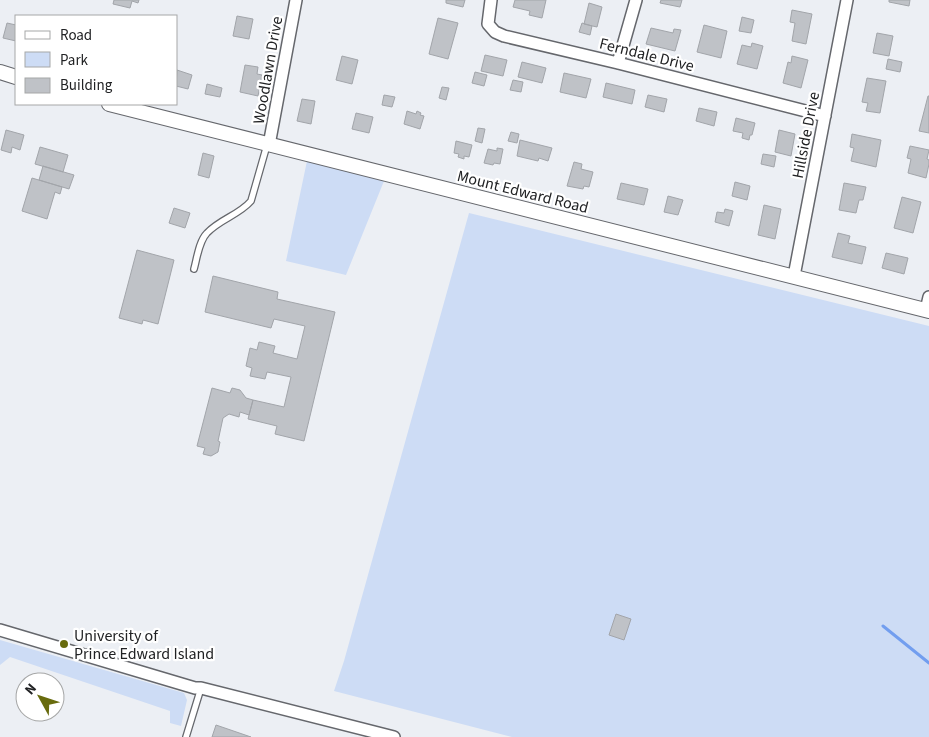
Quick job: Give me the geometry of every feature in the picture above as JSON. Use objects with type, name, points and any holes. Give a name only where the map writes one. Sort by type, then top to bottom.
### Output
[{"type":"street","name":"Woodlawn Drive","points":[[268,145],[296,0]]},
{"type":"street","name":"Ferndale Drive","points":[[491,0],[488,24],[495,32],[504,36],[825,116]]},
{"type":"street","points":[[618,63],[636,0]]},
{"type":"street","name":"Hillside Drive","points":[[794,276],[847,0]]},
{"type":"street","points":[[0,72],[15,77]]},
{"type":"street","name":"Mount Edward Road","points":[[113,105],[794,276],[928,306]]},
{"type":"street","points":[[0,630],[195,688],[394,737]]},
{"type":"lane","points":[[194,269],[206,234],[246,207],[251,200],[268,145]]},
{"type":"lane","points":[[186,737],[201,688]]},
{"type":"green space","points":[[307,161],[384,181],[346,275],[286,261]]},
{"type":"green space","points":[[469,213],[929,326],[929,737],[512,737],[334,691]]},
{"type":"green space","points":[[0,640],[184,693],[187,700],[181,726],[170,723],[170,711],[65,676],[65,672],[54,672],[10,657],[0,665]]},
{"type":"building","points":[[114,0],[139,0],[138,3],[132,1],[130,8],[113,4]]},
{"type":"building","points":[[446,0],[465,0],[463,7],[446,3]]},
{"type":"building","points":[[515,0],[546,0],[542,18],[529,15],[530,11],[513,7]]},
{"type":"building","points":[[661,0],[682,0],[680,7],[660,3]]},
{"type":"building","points":[[889,0],[910,0],[909,6],[889,2]]},
{"type":"building","points":[[589,3],[602,7],[597,27],[584,24]]},
{"type":"building","points":[[792,10],[812,14],[806,44],[792,41],[795,23],[790,22]]},
{"type":"building","points":[[237,16],[253,19],[249,39],[233,36]]},
{"type":"building","points":[[742,17],[754,20],[751,33],[739,31]]},
{"type":"building","points":[[438,18],[458,23],[448,59],[429,54]]},
{"type":"building","points":[[7,23],[15,25],[15,41],[3,38]]},
{"type":"building","points":[[582,23],[592,26],[590,35],[579,32]]},
{"type":"building","points":[[704,25],[727,31],[721,58],[697,52]]},
{"type":"building","points":[[651,28],[673,33],[674,29],[681,30],[675,51],[646,44]]},
{"type":"building","points":[[877,33],[893,36],[889,56],[873,53]]},
{"type":"building","points":[[752,43],[763,46],[757,69],[737,64],[742,45],[751,47]]},
{"type":"building","points":[[485,55],[507,60],[503,76],[481,71]]},
{"type":"building","points":[[342,56],[358,60],[352,84],[336,80]]},
{"type":"building","points":[[792,56],[808,60],[801,88],[783,83],[788,62],[791,63]]},
{"type":"building","points":[[888,59],[902,62],[900,72],[886,69]]},
{"type":"building","points":[[522,62],[546,68],[542,83],[518,77]]},
{"type":"building","points":[[245,65],[258,67],[257,74],[262,75],[258,96],[240,92]]},
{"type":"building","points":[[178,70],[192,75],[188,89],[178,86]]},
{"type":"building","points":[[475,72],[487,75],[484,86],[472,83]]},
{"type":"building","points":[[564,73],[591,79],[586,98],[560,92]]},
{"type":"building","points":[[867,78],[886,81],[880,113],[866,111],[868,103],[862,102]]},
{"type":"building","points":[[513,80],[523,82],[521,92],[510,90]]},
{"type":"building","points":[[606,83],[635,90],[632,104],[603,97]]},
{"type":"building","points":[[207,84],[222,88],[220,97],[205,94]]},
{"type":"building","points":[[442,87],[449,88],[446,100],[439,98]]},
{"type":"building","points":[[384,95],[395,97],[392,107],[382,105]]},
{"type":"building","points":[[648,95],[667,99],[664,112],[645,107]]},
{"type":"building","points":[[929,96],[929,133],[919,131]]},
{"type":"building","points":[[302,99],[315,101],[311,124],[297,121]]},
{"type":"building","points":[[699,108],[717,112],[714,126],[696,121]]},
{"type":"building","points":[[407,111],[416,114],[417,111],[421,113],[420,115],[424,116],[420,129],[404,124]]},
{"type":"building","points":[[356,113],[373,117],[369,133],[352,129]]},
{"type":"building","points":[[736,118],[755,123],[749,140],[742,138],[743,133],[733,131]]},
{"type":"building","points":[[478,128],[485,129],[482,143],[475,141]]},
{"type":"building","points":[[6,130],[24,135],[20,150],[12,147],[11,153],[1,150]]},
{"type":"building","points":[[779,130],[795,134],[791,156],[775,152]]},
{"type":"building","points":[[511,132],[519,134],[517,143],[508,141]]},
{"type":"building","points":[[852,134],[881,140],[876,167],[851,161],[854,148],[850,147]]},
{"type":"building","points":[[520,140],[552,148],[548,161],[539,158],[538,161],[517,156]]},
{"type":"building","points":[[456,141],[472,145],[469,157],[464,156],[464,159],[458,157],[459,154],[454,153]]},
{"type":"building","points":[[910,146],[929,150],[926,178],[908,173],[911,159],[907,158]]},
{"type":"building","points":[[40,147],[68,155],[63,172],[35,164]]},
{"type":"building","points":[[497,148],[503,149],[500,164],[484,163],[488,149],[497,151]]},
{"type":"building","points":[[203,153],[214,156],[209,178],[198,175]]},
{"type":"building","points":[[763,154],[776,156],[774,167],[761,164]]},
{"type":"building","points":[[574,162],[582,164],[581,169],[593,172],[589,187],[584,186],[583,189],[567,186]]},
{"type":"building","points":[[43,166],[74,175],[69,189],[39,180]]},
{"type":"building","points":[[32,178],[62,187],[60,194],[55,192],[47,219],[22,211]]},
{"type":"building","points":[[735,182],[750,186],[747,200],[732,196]]},
{"type":"building","points":[[621,183],[648,189],[644,205],[617,199]]},
{"type":"building","points":[[844,183],[866,187],[863,200],[859,200],[856,213],[839,210]]},
{"type":"building","points":[[668,196],[683,200],[678,215],[664,212]]},
{"type":"building","points":[[902,197],[921,202],[913,233],[894,228]]},
{"type":"building","points":[[764,205],[781,209],[775,239],[758,235]]},
{"type":"building","points":[[174,208],[190,213],[185,228],[169,223]]},
{"type":"building","points":[[725,209],[733,211],[729,226],[715,222],[717,212],[724,213]]},
{"type":"building","points":[[838,233],[850,236],[848,243],[866,247],[862,264],[832,257]]},
{"type":"building","points":[[137,250],[174,260],[158,324],[143,320],[142,324],[119,318]]},
{"type":"building","points":[[886,253],[908,258],[904,274],[882,268]]},
{"type":"building","points":[[213,276],[278,292],[277,299],[335,312],[304,441],[275,434],[277,426],[248,419],[253,400],[284,407],[291,377],[267,372],[265,379],[250,376],[252,368],[246,366],[250,348],[257,350],[259,342],[275,346],[273,353],[297,359],[305,326],[274,319],[271,328],[205,312]]},
{"type":"building","points":[[212,388],[230,393],[232,388],[240,390],[246,398],[253,400],[249,415],[240,412],[239,417],[229,414],[223,418],[218,441],[220,442],[218,452],[211,456],[203,454],[205,448],[197,446]]},
{"type":"building","points":[[616,614],[631,619],[624,640],[609,635]]},
{"type":"building","points":[[216,725],[251,737],[212,737]]},
{"type":"waterway","points":[[883,626],[929,663]]},
{"type":"place","name":"University of Prince Edward Island","points":[[64,644]]}]
